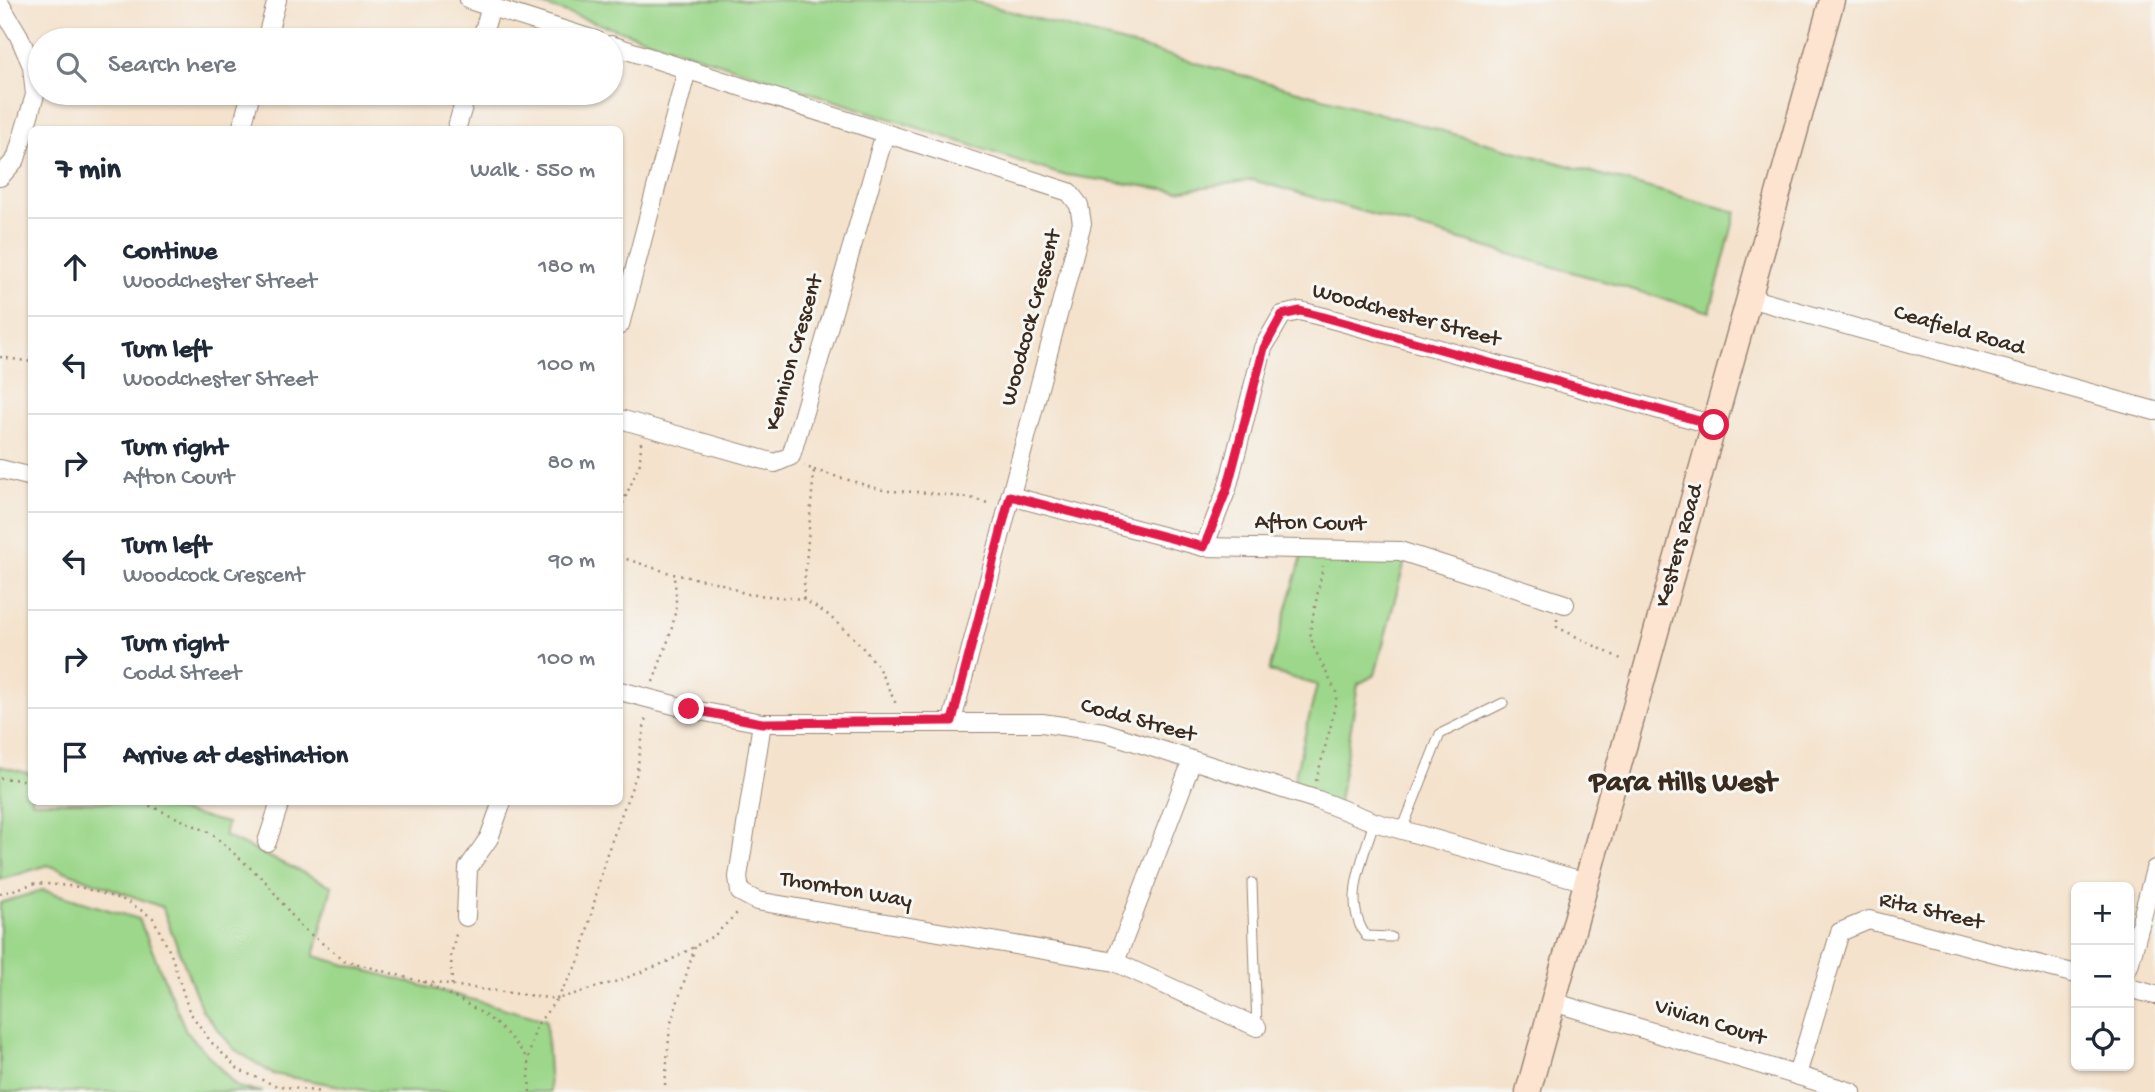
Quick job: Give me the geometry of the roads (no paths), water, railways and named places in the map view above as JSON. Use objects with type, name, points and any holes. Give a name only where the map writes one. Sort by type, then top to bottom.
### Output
[{"type":"main road","name":"Kesters Road","points":[[1528,1092],[1832,0]]},
{"type":"street","points":[[269,28],[277,0]]},
{"type":"street","points":[[469,0],[557,28]]},
{"type":"street","points":[[0,4],[28,57]]},
{"type":"street","points":[[485,28],[491,7]]},
{"type":"street","name":"Woodcock Crescent","points":[[623,49],[1069,192],[1079,205],[1082,223],[1002,500],[952,721]]},
{"type":"street","points":[[623,314],[687,70]]},
{"type":"street","points":[[0,177],[16,159],[32,105]]},
{"type":"street","points":[[242,126],[248,105]]},
{"type":"street","points":[[457,126],[463,105]]},
{"type":"street","name":"Kennion Crescent","points":[[623,420],[775,463],[791,456],[885,133]]},
{"type":"street","name":"Ceafield Road","points":[[1749,298],[2155,411]]},
{"type":"street","name":"Woodchester Street","points":[[1204,547],[1227,489],[1264,348],[1282,315],[1300,311],[1324,317],[1714,425]]},
{"type":"street","points":[[0,469],[28,476]]},
{"type":"street","name":"Afton Court","points":[[1002,500],[1204,547],[1400,551],[1560,602]]},
{"type":"street","name":"Codd Street","points":[[623,692],[689,709],[762,723],[1042,723],[1104,732],[1311,798],[1374,822],[1587,882]]},
{"type":"street","name":"Thornton Way","points":[[762,723],[738,877],[740,892],[757,901],[1115,962],[1257,1027]]},
{"type":"street","points":[[1115,962],[1192,761]]},
{"type":"street","points":[[267,842],[279,805]]},
{"type":"street","points":[[463,919],[468,868],[489,838],[501,805]]},
{"type":"street","points":[[2134,947],[2155,869]]},
{"type":"street","name":"Rita Street","points":[[1797,1075],[1840,932],[1869,919],[2071,973]]},
{"type":"street","points":[[2134,989],[2155,995]]},
{"type":"street","name":"Vivian Court","points":[[1553,1002],[1852,1092]]},
{"type":"lane","points":[[1402,830],[1440,734],[1503,703]]},
{"type":"lane","points":[[1374,822],[1353,896],[1357,924],[1366,936],[1391,937]]},
{"type":"lane","points":[[1252,883],[1257,1027]]},
{"type":"district","name":"Para Hills West","points":[[1683,784]]}]
